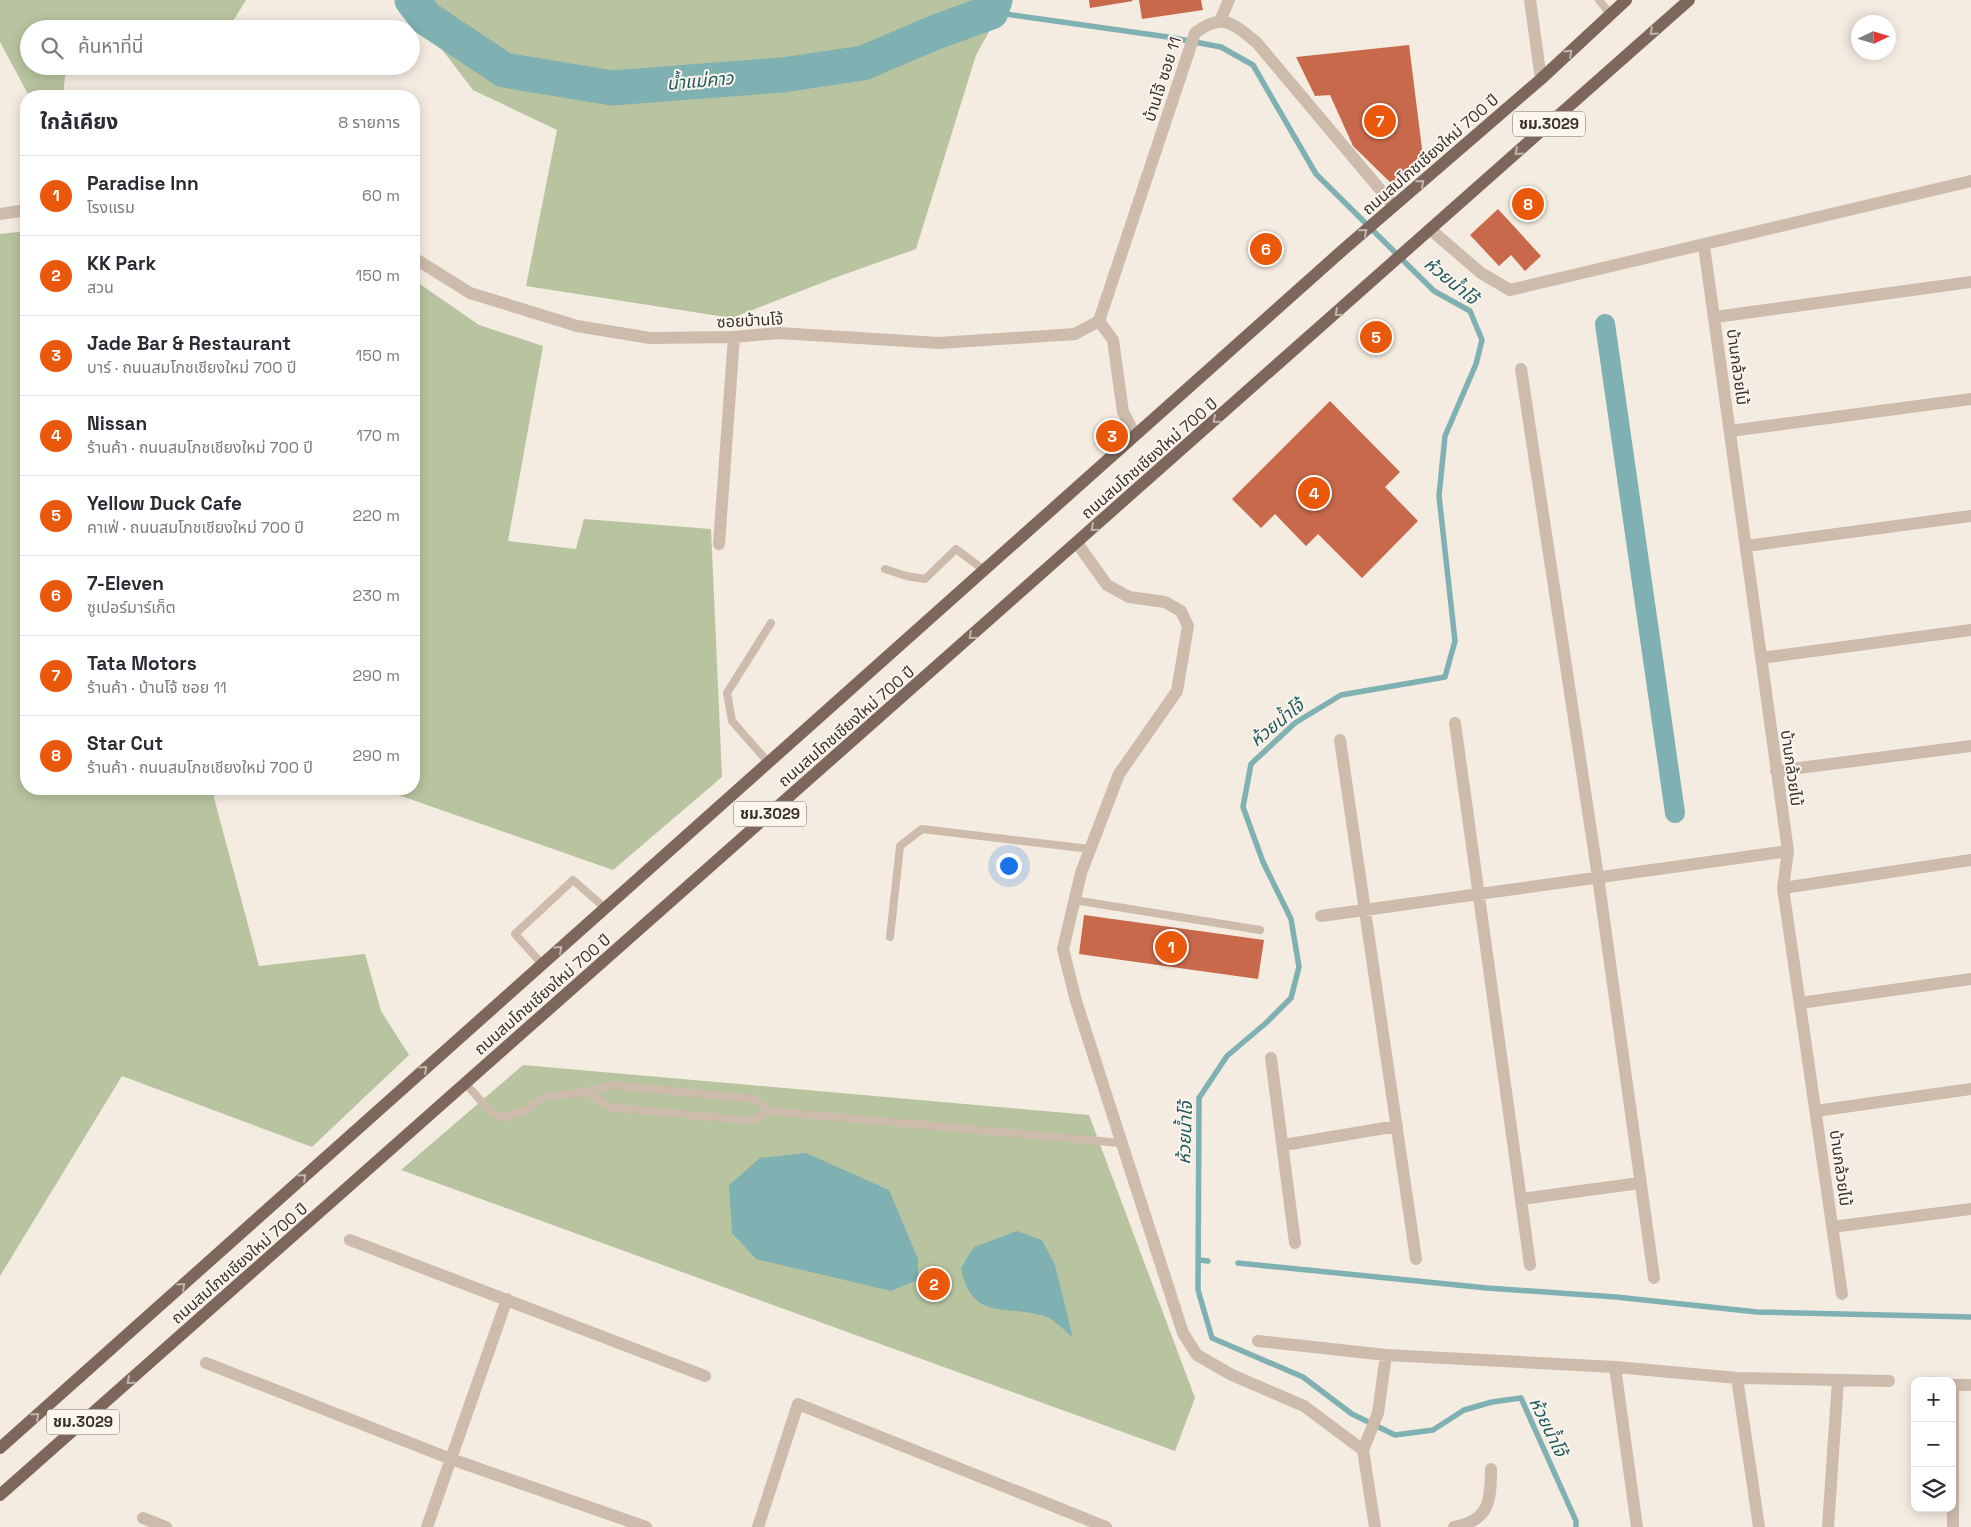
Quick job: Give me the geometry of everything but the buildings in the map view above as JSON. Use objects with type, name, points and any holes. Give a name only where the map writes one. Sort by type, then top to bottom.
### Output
[{"type":"main road","name":"ถนนสมโภชเชียงใหม่ 700 ปี","points":[[0,1448],[1344,249],[1541,79],[1626,0]]},
{"type":"main road","name":"ถนนสมโภชเชียงใหม่ 700 ปี","points":[[0,1495],[1410,249],[1689,0]]},
{"type":"street","points":[[1229,0],[1220,21],[1236,25],[1257,43],[1394,206]]},
{"type":"street","points":[[1530,0],[1541,79]]},
{"type":"street","name":"บ้านโจ้ ซอย 11","points":[[1099,321],[1195,33],[1208,23],[1220,21]]},
{"type":"street","points":[[1431,230],[1480,272],[1510,290],[1704,246],[1971,181]]},
{"type":"street","points":[[0,214],[20,211]]},
{"type":"street","name":"บ้านกล้วยไม้","points":[[1704,246],[1788,851],[1783,888],[1842,1294]]},
{"type":"street","name":"ซอยบ้านโจ้","points":[[420,262],[470,293],[577,326],[650,338],[734,337],[779,333],[939,343],[1075,334],[1099,321]]},
{"type":"street","points":[[1715,317],[1971,282]]},
{"type":"street","points":[[1099,321],[1114,340],[1123,412],[1135,435]]},
{"type":"street","points":[[719,544],[734,337]]},
{"type":"street","points":[[1521,369],[1598,878],[1654,1278]]},
{"type":"street","points":[[1730,431],[1971,399]]},
{"type":"street","points":[[1746,546],[1971,516]]},
{"type":"street","points":[[1077,543],[1107,585],[1129,597],[1165,602],[1181,611],[1188,626],[1177,691],[1119,774],[1080,873],[1063,949],[1076,1001],[1183,1334],[1197,1355],[1232,1375],[1304,1406],[1363,1450]]},
{"type":"street","points":[[1761,658],[1971,630]]},
{"type":"street","points":[[1455,723],[1530,1265]]},
{"type":"street","points":[[1340,740],[1416,1259]]},
{"type":"street","points":[[1776,771],[1971,746]]},
{"type":"street","points":[[1321,916],[1788,851]]},
{"type":"street","points":[[1783,888],[1971,860]]},
{"type":"street","points":[[1800,1003],[1971,980]]},
{"type":"street","points":[[1271,1058],[1296,1243]]},
{"type":"street","points":[[1816,1111],[1971,1089]]},
{"type":"street","points":[[1284,1145],[1397,1126]]},
{"type":"street","points":[[1521,1199],[1640,1183]]},
{"type":"street","points":[[1832,1227],[1971,1209]]},
{"type":"street","points":[[350,1240],[705,1376]]},
{"type":"street","points":[[427,1527],[507,1299]]},
{"type":"street","points":[[1258,1341],[1386,1356],[1615,1367],[1737,1378],[1889,1381]]},
{"type":"street","points":[[1375,1527],[1363,1450],[1378,1413],[1386,1356]]},
{"type":"street","points":[[206,1363],[451,1459],[646,1527]]},
{"type":"street","points":[[1615,1367],[1637,1527]]},
{"type":"street","points":[[1737,1378],[1759,1527]]},
{"type":"street","points":[[1828,1527],[1838,1380]]},
{"type":"street","points":[[1956,1385],[1971,1385]]},
{"type":"street","points":[[758,1527],[798,1404],[1106,1527]]},
{"type":"street","points":[[1953,1422],[1953,1527]]},
{"type":"street","points":[[1454,1527],[1471,1524],[1486,1509],[1491,1495],[1491,1469]]},
{"type":"street","points":[[142,1518],[166,1527]]},
{"type":"lane","points":[[1599,0],[1610,14]]},
{"type":"lane","points":[[886,569],[906,576],[925,579],[956,550],[984,570]]},
{"type":"lane","points":[[768,762],[732,720],[727,693],[772,623]]},
{"type":"lane","points":[[890,937],[900,846],[922,829],[1090,848]]},
{"type":"lane","points":[[542,964],[515,934],[574,880],[605,908]]},
{"type":"lane","points":[[1074,900],[1260,930]]},
{"type":"lane","points":[[466,1084],[490,1111],[503,1118],[527,1110],[543,1097],[585,1092],[610,1085],[755,1099],[769,1111],[1121,1142]]},
{"type":"lane","points":[[585,1092],[610,1108],[753,1121],[769,1111]]},
{"type":"green space","points":[[0,0],[246,0],[234,20],[20,20],[20,75],[65,75],[64,90],[26,90],[0,42]]},
{"type":"green space","points":[[404,0],[1007,0],[976,55],[916,249],[834,278],[732,318],[526,286],[557,130],[473,90]]},
{"type":"green space","points":[[20,232],[20,795],[214,795],[259,966],[365,954],[381,1011],[409,1055],[312,1147],[122,1076],[0,1276],[0,234]]},
{"type":"green space","points":[[420,284],[479,325],[543,346],[508,541],[576,549],[584,519],[711,529],[722,777],[613,870],[398,795],[420,795]]},
{"type":"green space","points":[[523,1065],[1089,1115],[1195,1398],[1175,1451],[401,1170]]},
{"type":"water","points":[[806,1153],[889,1190],[918,1259],[918,1280],[891,1291],[756,1259],[732,1233],[729,1185],[760,1158]]},
{"type":"water","points":[[1017,1231],[1042,1240],[1055,1265],[1073,1338],[1049,1318],[983,1305],[974,1298],[966,1286],[961,1268],[974,1247]]},
{"type":"waterway","name":"น้ำแม่คาว","points":[[412,0],[426,18],[504,70],[612,88],[782,75],[863,63],[936,32],[991,12],[995,0]]},
{"type":"waterway","name":"ห้วยน้ำโจ้","points":[[991,12],[1168,37],[1221,47],[1253,65],[1316,174],[1434,291],[1470,311],[1482,340],[1476,364],[1445,436],[1439,496],[1455,641],[1445,677],[1341,695],[1295,723],[1251,764],[1243,807],[1263,862],[1291,919],[1299,967],[1291,998],[1266,1023],[1227,1056],[1199,1098],[1198,1290],[1212,1338],[1303,1377],[1352,1414],[1395,1435],[1433,1430],[1464,1410],[1492,1402],[1521,1398],[1576,1521],[1576,1527]]},
{"type":"waterway","points":[[1605,324],[1675,813]]},
{"type":"waterway","points":[[1199,1260],[1208,1261]]},
{"type":"waterway","points":[[1238,1263],[1487,1288],[1616,1297],[1757,1312],[1971,1317]]},
{"type":"place","name":"Tata Motors","points":[[1380,121]]},
{"type":"place","name":"Star Cut","points":[[1528,204]]},
{"type":"place","name":"7-Eleven","points":[[1266,249]]},
{"type":"place","name":"Yellow Duck Cafe","points":[[1376,337]]},
{"type":"place","name":"Jade Bar & Restaurant","points":[[1112,436]]},
{"type":"place","name":"Nissan","points":[[1314,493]]},
{"type":"place","name":"Paradise Inn","points":[[1171,947]]},
{"type":"place","name":"KK Park","points":[[934,1284]]}]
